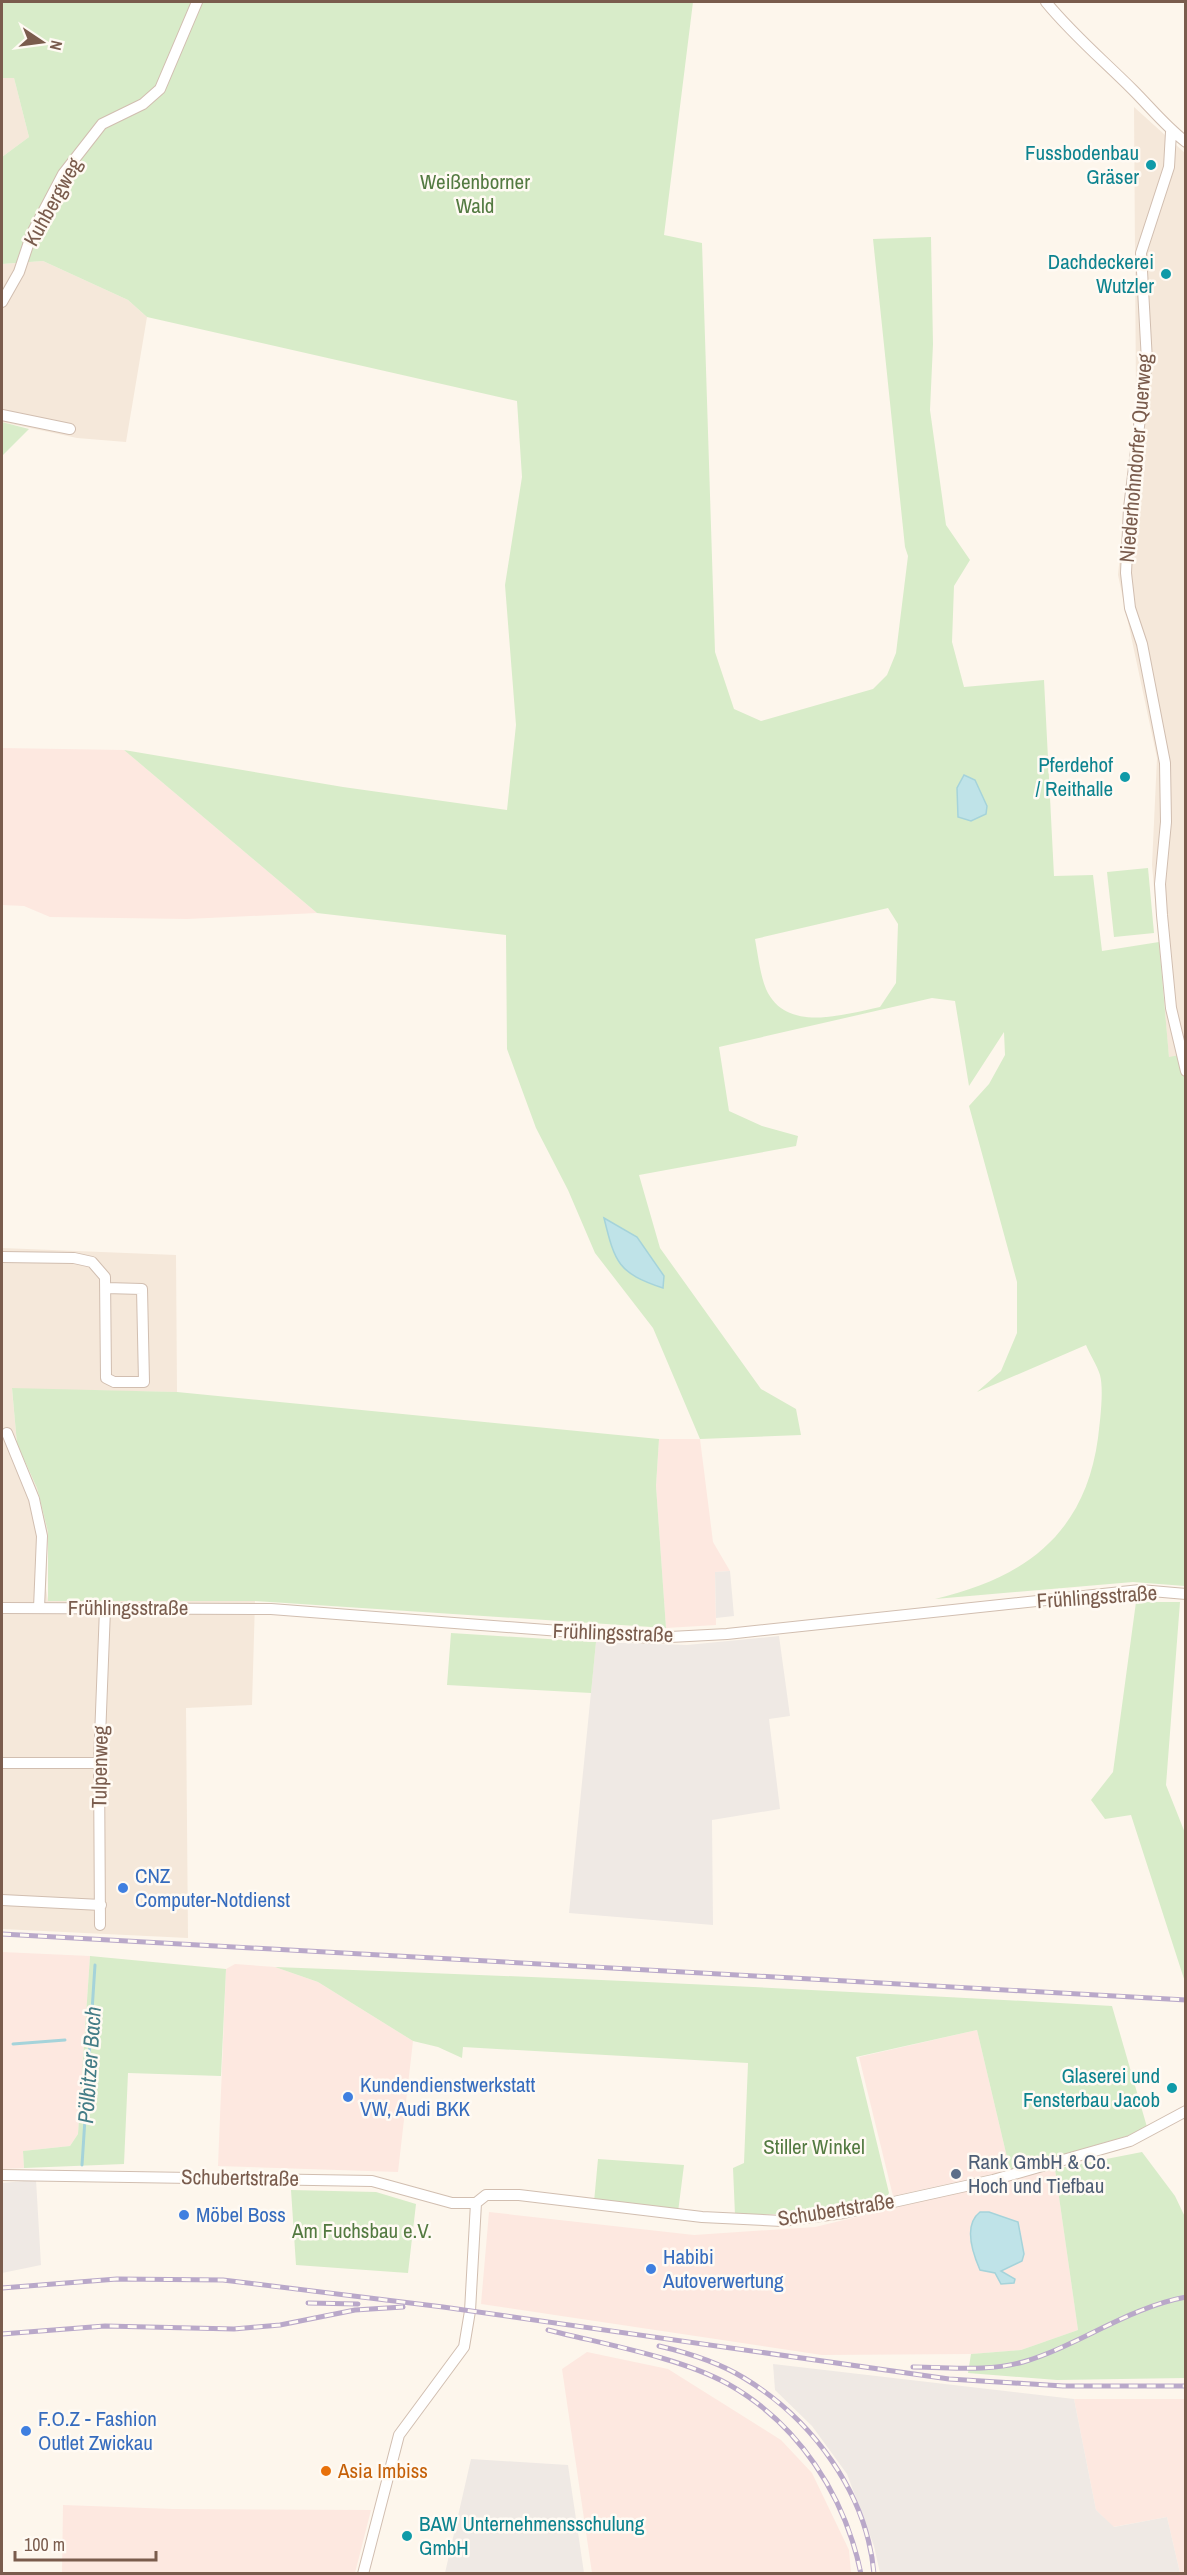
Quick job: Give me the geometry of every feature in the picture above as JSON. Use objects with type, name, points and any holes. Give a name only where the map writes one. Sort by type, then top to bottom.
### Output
[{"type":"street","name":"Kuhbergweg","points":[[2,302],[19,272],[32,233],[63,174],[102,124],[143,104],[159,89],[196,2]]},
{"type":"street","points":[[1046,2],[1172,132],[1185,142]]},
{"type":"street","name":"Niederhohndorfer Querweg","points":[[1172,132],[1169,168],[1141,253],[1147,362],[1129,508],[1126,573],[1130,608],[1142,644],[1166,763],[1166,822],[1160,884],[1171,1008],[1185,1071]]},
{"type":"street","points":[[2,415],[70,429]]},
{"type":"street","points":[[2,1257],[74,1258],[92,1262],[105,1277],[106,1378],[114,1382],[144,1382],[142,1289],[106,1288]]},
{"type":"street","name":"Frühlingsstraße","points":[[7,1433],[34,1499],[42,1536],[39,1608]]},
{"type":"street","name":"Frühlingsstraße","points":[[2,1608],[271,1609],[651,1638],[727,1634],[1140,1590],[1185,1594]]},
{"type":"street","name":"Tulpenweg","points":[[100,1925],[99,1763],[105,1609]]},
{"type":"street","points":[[2,1763],[99,1763]]},
{"type":"street","points":[[2,1900],[101,1905]]},
{"type":"street","name":"Schubertstraße","points":[[2,2175],[74,2174],[372,2181],[452,2203],[476,2203],[486,2195],[519,2195],[702,2217],[782,2221],[844,2212],[993,2180],[1130,2141],[1185,2111]]},
{"type":"street","points":[[363,2574],[399,2435],[464,2347],[470,2311],[476,2203]]},
{"type":"shaded area","points":[[2,78],[14,78],[29,137],[2,157]]},
{"type":"shaded area","points":[[1134,107],[1186,154],[1186,1054],[1169,1058],[1152,865],[1157,758],[1118,575],[1136,398]]},
{"type":"shaded area","points":[[2,261],[3,264],[43,261],[128,300],[147,317],[126,442],[77,438],[2,422]]},
{"type":"shaded area","points":[[2,748],[124,750],[317,913],[187,919],[50,917],[24,906],[2,905]]},
{"type":"shaded area","points":[[2,1248],[176,1255],[177,1392],[12,1389],[17,1444],[37,1488],[48,1532],[46,1589],[48,1601],[255,1601],[252,1705],[186,1708],[188,1938],[2,1929]]},
{"type":"shaded area","points":[[659,1439],[700,1439],[713,1542],[730,1571],[715,1572],[716,1625],[666,1628],[656,1486]]},
{"type":"shaded area","points":[[730,1571],[734,1616],[716,1618],[715,1572]]},
{"type":"shaded area","points":[[779,1636],[790,1716],[769,1719],[780,1809],[712,1820],[713,1925],[569,1913],[596,1642],[687,1645]]},
{"type":"shaded area","points":[[2,1952],[90,1956],[78,2134],[70,2146],[23,2151],[24,2168],[2,2169]]},
{"type":"shaded area","points":[[235,1964],[275,1967],[318,1982],[413,2041],[398,2172],[218,2166],[226,1969]]},
{"type":"shaded area","points":[[977,2030],[1010,2170],[893,2196],[859,2057]]},
{"type":"shaded area","points":[[1055,2169],[1078,2330],[1021,2350],[971,2354],[822,2355],[481,2304],[489,2212],[694,2235],[815,2227]]},
{"type":"shaded area","points":[[36,2180],[41,2265],[2,2273],[2,2183]]},
{"type":"shaded area","points":[[587,2352],[668,2369],[781,2440],[812,2473],[849,2550],[851,2573],[592,2573],[562,2369]]},
{"type":"shaded area","points":[[773,2364],[1074,2399],[1096,2510],[1114,2527],[1167,2517],[1180,2573],[880,2573],[874,2546],[847,2474],[812,2426],[775,2390]]},
{"type":"shaded area","points":[[1074,2399],[1185,2399],[1185,2573],[1180,2573],[1167,2517],[1113,2527],[1096,2510]]},
{"type":"shaded area","points":[[471,2459],[568,2465],[584,2573],[445,2573]]},
{"type":"shaded area","points":[[63,2505],[173,2509],[371,2510],[355,2573],[62,2574]]},
{"type":"green space","name":"Weißenborner Wald","points":[[2,2],[693,2],[664,235],[702,243],[715,652],[734,709],[761,721],[873,689],[887,675],[896,653],[908,556],[905,547],[873,239],[931,237],[933,344],[930,410],[946,525],[970,560],[954,586],[952,642],[964,687],[1044,680],[1054,876],[1093,875],[1102,951],[1159,942],[1169,1057],[1185,1054],[1185,1586],[1133,1582],[935,1599],[997,1578],[1023,1564],[1045,1547],[1064,1526],[1080,1501],[1091,1472],[1099,1431],[1101,1381],[1099,1371],[1086,1345],[977,1392],[1001,1371],[1017,1333],[1017,1282],[969,1106],[989,1084],[1005,1055],[1004,1032],[969,1086],[955,1001],[932,998],[719,1047],[729,1111],[762,1126],[798,1136],[796,1146],[639,1175],[660,1248],[761,1389],[796,1409],[801,1435],[700,1439],[653,1328],[595,1253],[568,1190],[536,1128],[507,1049],[506,935],[317,913],[124,750],[343,787],[507,810],[516,725],[505,585],[522,477],[517,401],[147,317],[128,300],[43,261],[2,264],[2,157],[29,137],[14,78],[2,78]],"holes":[[[888,908],[898,924],[896,983],[880,1007],[817,1018],[802,1016],[787,1012],[775,1003],[766,989],[755,939]]]},
{"type":"green space","points":[[2,422],[29,429],[2,456]]},
{"type":"green space","points":[[1148,868],[1154,933],[1114,937],[1107,872]]},
{"type":"green space","points":[[12,1388],[177,1392],[659,1439],[656,1486],[666,1628],[255,1601],[48,1601],[48,1532],[37,1488],[17,1444]]},
{"type":"green space","points":[[1136,1602],[1180,1602],[1166,1785],[1185,1833],[1185,1982],[1131,1815],[1105,1819],[1091,1800],[1113,1772]]},
{"type":"green space","points":[[451,1633],[596,1642],[591,1693],[447,1685]]},
{"type":"green space","points":[[90,1956],[226,1969],[221,2076],[128,2073],[124,2164],[24,2168],[23,2151],[70,2146],[78,2134]]},
{"type":"green space","name":"Stiller Winkel","points":[[275,1967],[694,1984],[1112,2006],[1147,2127],[1127,2136],[1010,2170],[977,2030],[856,2057],[889,2193],[885,2201],[783,2214],[735,2215],[733,2168],[744,2163],[748,2063],[463,2047],[462,2058],[438,2047],[413,2041],[318,1982]]},
{"type":"green space","points":[[1142,2152],[1175,2196],[1185,2217],[1185,2378],[1057,2380],[968,2373],[971,2354],[1021,2350],[1078,2330],[1055,2169]]},
{"type":"green space","points":[[598,2159],[684,2165],[678,2212],[594,2202]]},
{"type":"green space","name":"Am Fuchsbau e.V.","points":[[291,2190],[376,2192],[416,2204],[408,2273],[296,2265]]},
{"type":"water","points":[[964,775],[975,780],[987,806],[986,814],[971,821],[958,817],[957,788]]},
{"type":"water","points":[[604,1218],[637,1237],[664,1276],[663,1288],[636,1277],[621,1264],[612,1246]]},
{"type":"water","points":[[980,2212],[989,2212],[1018,2222],[1024,2254],[1022,2261],[1001,2271],[1015,2279],[1014,2283],[1001,2284],[995,2273],[980,2270],[972,2248],[971,2232],[972,2224]]},
{"type":"waterway","name":"Pölbitzer Bach","points":[[82,2165],[95,1965]]},
{"type":"waterway","points":[[13,2044],[65,2040]]},
{"type":"railway","points":[[2,1934],[1186,2000]]},
{"type":"railway","points":[[2,2288],[117,2279],[223,2280],[443,2307],[949,2379],[1063,2386],[1186,2386]]},
{"type":"railway","points":[[913,2367],[982,2368],[1023,2362],[1044,2355],[1144,2309],[1186,2297]]},
{"type":"railway","points":[[308,2303],[358,2304]]},
{"type":"railway","points":[[2,2334],[105,2326],[234,2329],[280,2325],[355,2310],[403,2307]]},
{"type":"railway","points":[[548,2330],[687,2366],[728,2384],[753,2400],[797,2441],[831,2490],[854,2545],[861,2574]]},
{"type":"railway","points":[[659,2346],[703,2359],[744,2378],[769,2395],[813,2437],[832,2461],[848,2487],[869,2544],[874,2574]]},
{"type":"place","name":"Fussbodenbau Gräser","points":[[1151,165]]},
{"type":"place","name":"Dachdeckerei Wutzler","points":[[1166,274]]},
{"type":"place","name":"Pferdehof / Reithalle","points":[[1125,777]]},
{"type":"place","name":"CNZ Computer-Notdienst","points":[[123,1888]]},
{"type":"place","name":"Glaserei und Fensterbau Jacob","points":[[1172,2088]]},
{"type":"place","name":"Kundendienstwerkstatt VW, Audi BKK","points":[[348,2097]]},
{"type":"place","name":"Rank GmbH & Co. Hoch und Tiefbau","points":[[956,2174]]},
{"type":"place","name":"Möbel Boss","points":[[184,2215]]},
{"type":"place","name":"Habibi Autoverwertung","points":[[651,2269]]},
{"type":"place","name":"F.O.Z - Fashion Outlet Zwickau","points":[[26,2431]]},
{"type":"place","name":"Asia Imbiss","points":[[326,2471]]},
{"type":"place","name":"BAW Unternehmensschulung GmbH","points":[[407,2536]]}]
